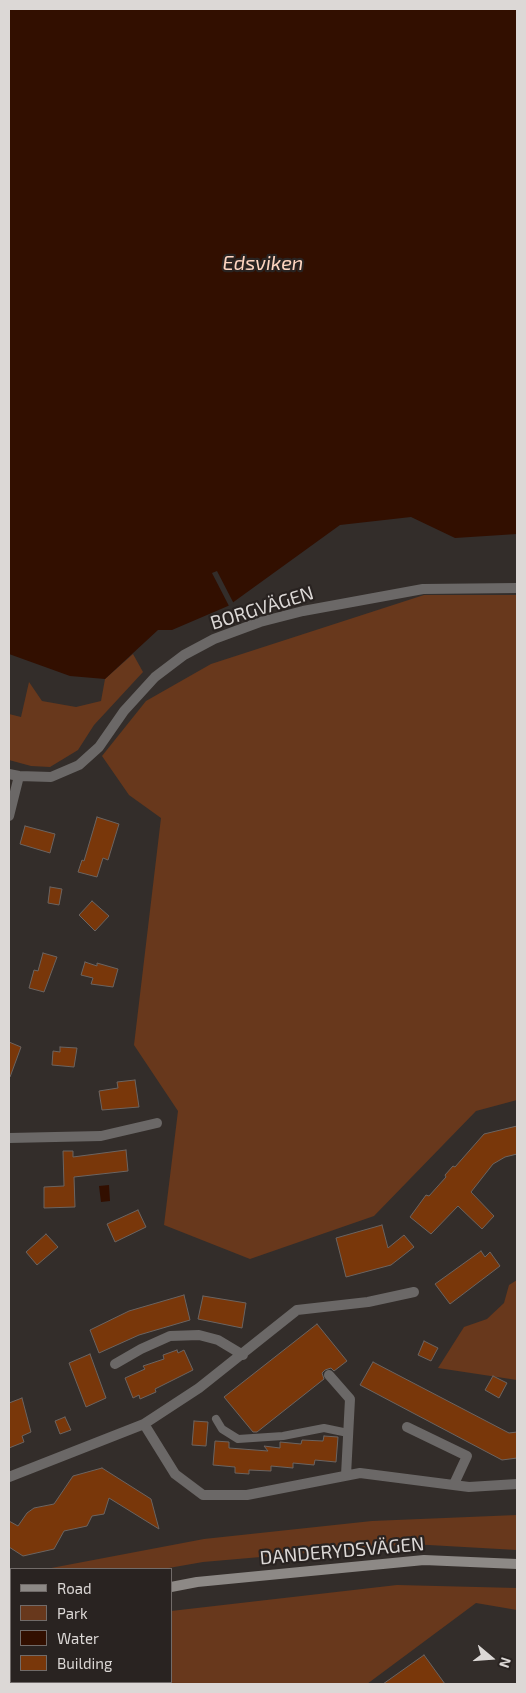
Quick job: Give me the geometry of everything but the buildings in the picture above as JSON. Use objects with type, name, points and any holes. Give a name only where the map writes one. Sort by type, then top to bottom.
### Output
[{"type":"main road","name":"DANDERYDSVÄGEN","points":[[172,1587],[197,1582],[424,1560],[517,1564]]},
{"type":"street","name":"BORGVÄGEN","points":[[14,775],[51,777],[79,765],[99,747],[124,711],[155,677],[184,655],[214,638],[303,611],[423,589],[517,588]]},
{"type":"street","points":[[9,816],[14,775]]},
{"type":"street","points":[[9,1138],[101,1136],[157,1123]]},
{"type":"street","points":[[9,1477],[144,1424],[200,1388],[297,1310],[368,1302],[414,1292]]},
{"type":"street","points":[[115,1364],[141,1348],[170,1336],[199,1335],[218,1340],[242,1354]]},
{"type":"street","points":[[329,1375],[350,1399],[346,1475]]},
{"type":"street","points":[[144,1424],[175,1474],[203,1495],[247,1495],[360,1473],[469,1487],[517,1484]]},
{"type":"street","points":[[406,1426],[467,1456],[454,1484]]},
{"type":"lane","points":[[216,1419],[222,1429],[238,1440],[283,1436],[324,1428],[348,1433]]},
{"type":"green space","points":[[424,595],[517,595],[517,1100],[476,1111],[374,1216],[250,1259],[164,1225],[178,1111],[134,1045],[161,818],[129,795],[102,756],[146,701],[211,664]]},
{"type":"green space","points":[[133,654],[143,672],[94,725],[78,750],[50,767],[31,766],[9,760],[9,714],[21,717],[29,682],[42,701],[76,707],[101,701],[105,679]]},
{"type":"green space","points":[[517,1280],[517,1380],[438,1368],[464,1327],[487,1319],[504,1303],[509,1285]]},
{"type":"green space","points":[[517,1515],[517,1550],[411,1544],[203,1562],[169,1568],[51,1568],[204,1539],[372,1521]]},
{"type":"green space","points":[[397,1585],[517,1588],[517,1610],[476,1603],[367,1684],[170,1683],[172,1683],[172,1611]]},
{"type":"green space","points":[[14,1683],[94,1683],[88,1684]]},
{"type":"water","name":"Edsviken","points":[[9,9],[517,9],[517,534],[455,538],[411,517],[340,525],[228,606],[172,630],[158,630],[105,679],[70,676],[9,654]]},
{"type":"water","points":[[109,1185],[110,1201],[101,1202],[99,1186]]},
{"type":"pier","points":[[217,571],[234,604],[229,606],[212,573]]}]
